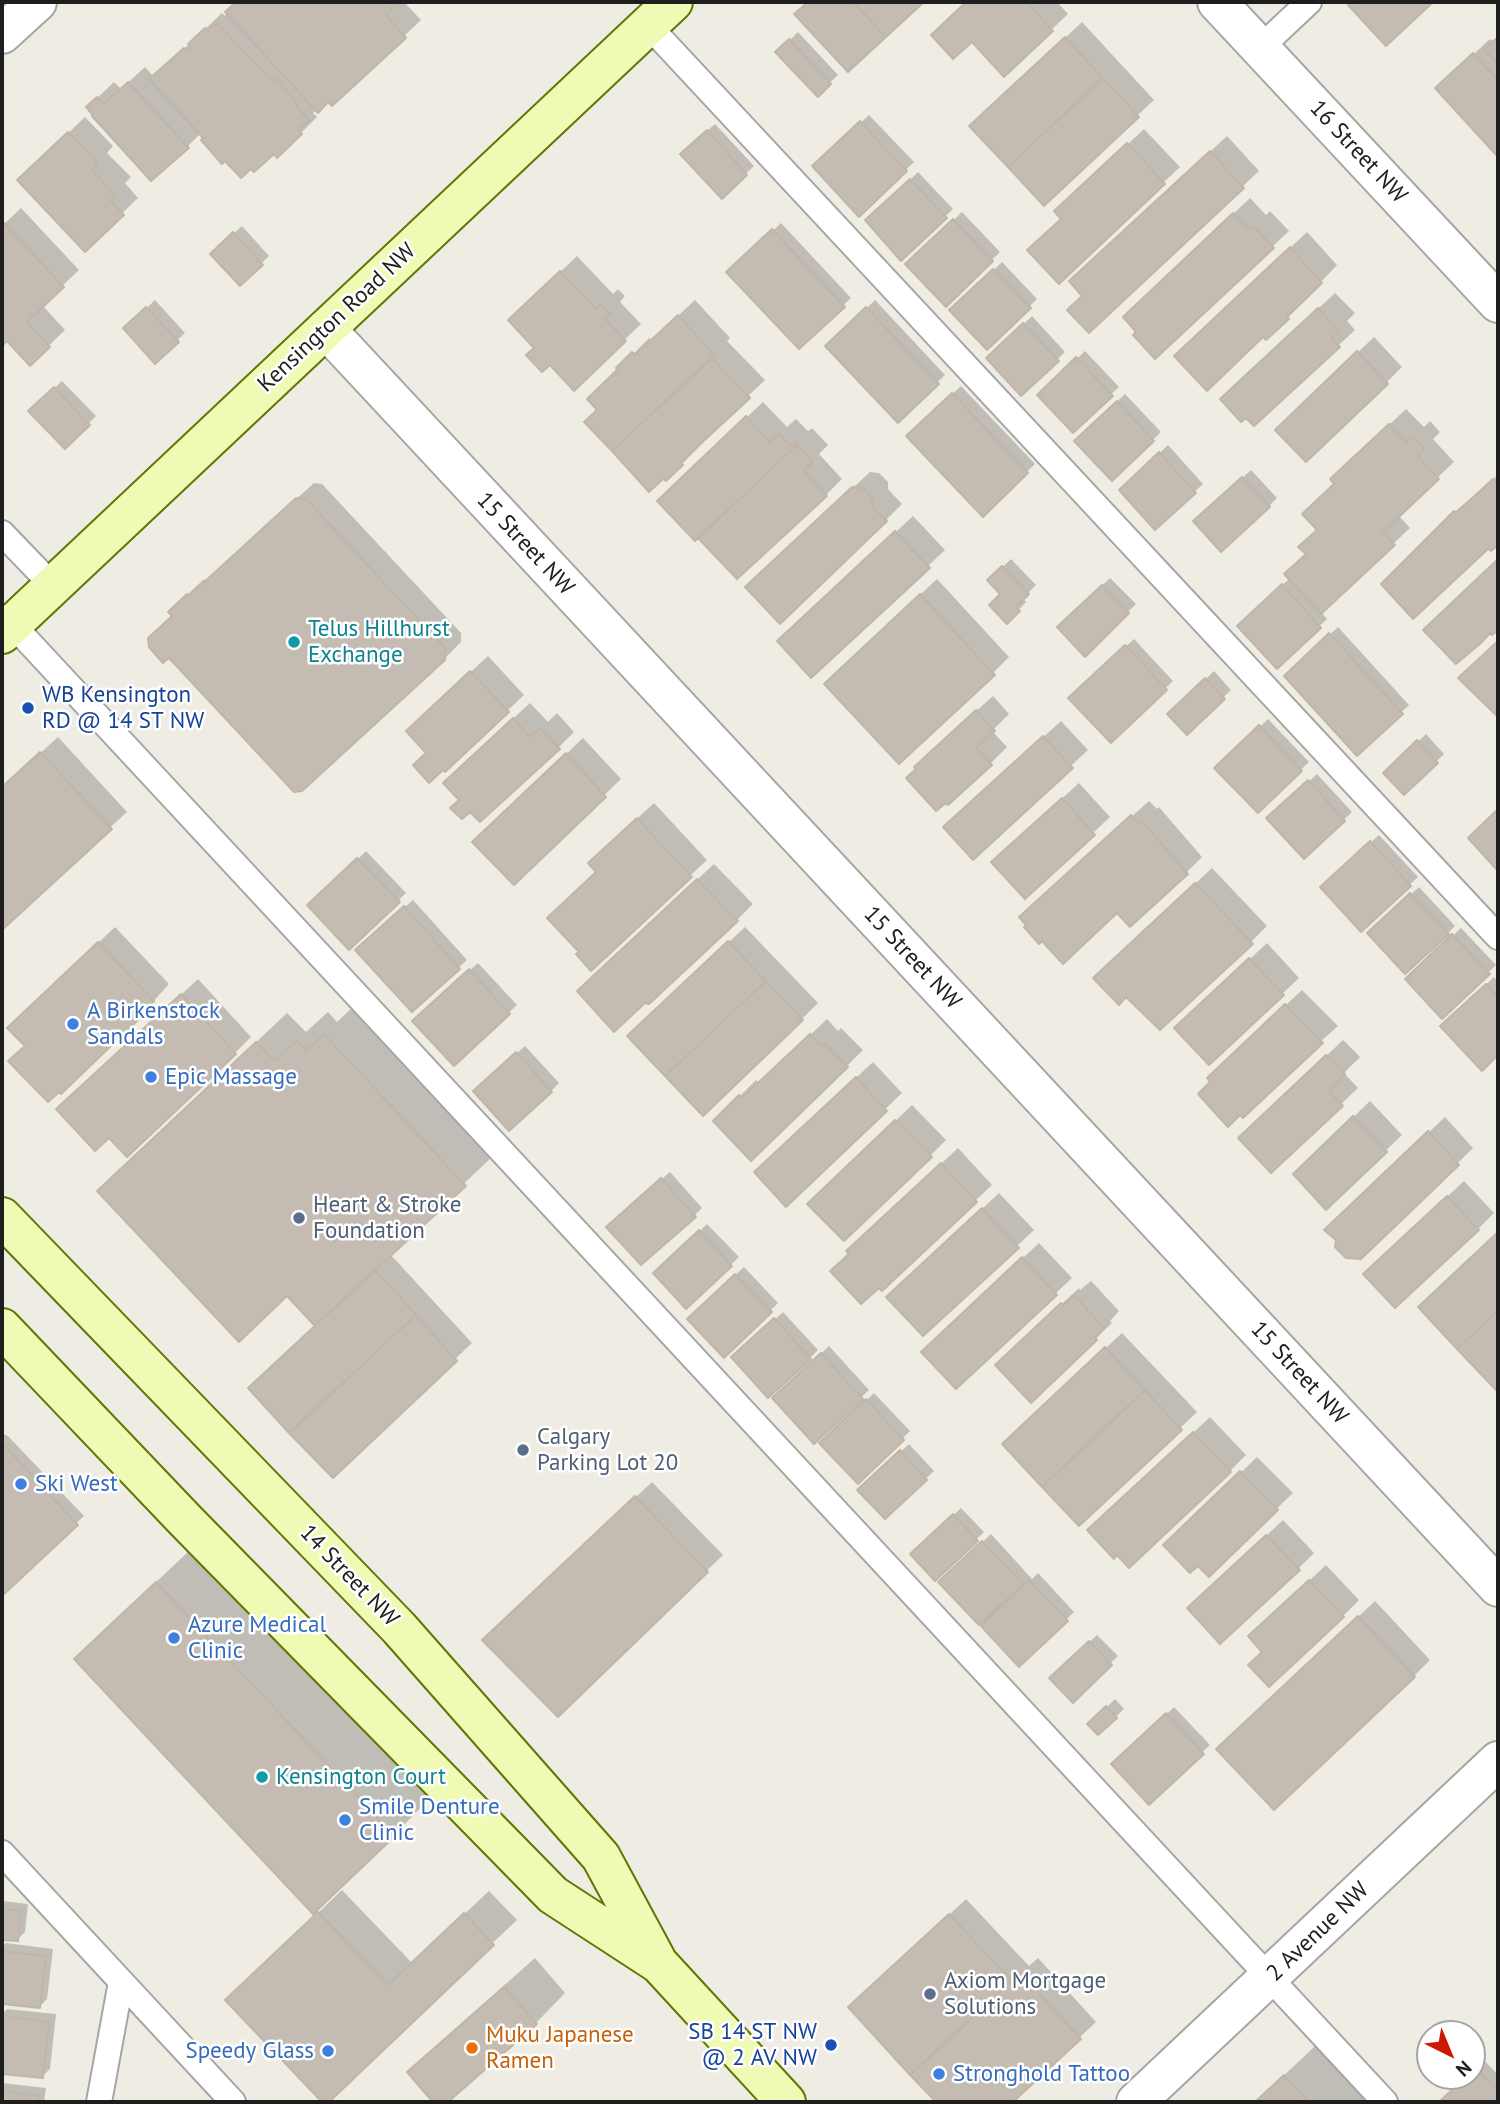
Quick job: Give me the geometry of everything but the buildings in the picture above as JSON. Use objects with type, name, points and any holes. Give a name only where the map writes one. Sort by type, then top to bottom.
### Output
[{"type":"main road","name":"Kensington Road NW","points":[[7,629],[661,13]]},
{"type":"main road","name":"14 Street NW","points":[[2,1217],[399,1628],[601,1857],[659,1964],[786,2102]]},
{"type":"main road","name":"14 Street NW","points":[[2,1328],[196,1531],[553,1895],[659,1964]]},
{"type":"street","points":[[2,34],[37,2]]},
{"type":"street","name":"16 Street NW","points":[[1217,2],[1498,303]]},
{"type":"street","name":"15 Street NW","points":[[326,329],[1498,1587]]},
{"type":"street","name":"2 Avenue NW","points":[[1136,2102],[1498,1761]]},
{"type":"lane","points":[[1260,48],[1309,2]]},
{"type":"lane","points":[[661,13],[1498,937]]},
{"type":"lane","points":[[2,533],[53,586]]},
{"type":"lane","points":[[7,629],[1385,2102]]},
{"type":"lane","points":[[2,1853],[233,2102]]},
{"type":"lane","points":[[99,2102],[121,1982]]},
{"type":"place","name":"Telus Hillhurst Exchange","points":[[294,642]]},
{"type":"place","name":"WB Kensington RD @ 14 ST NW","points":[[28,708]]},
{"type":"place","name":"A Birkenstock Sandals","points":[[73,1024]]},
{"type":"place","name":"Epic Massage","points":[[151,1077]]},
{"type":"place","name":"Heart & Stroke Foundation","points":[[299,1218]]},
{"type":"place","name":"Calgary Parking Lot 20","points":[[523,1450]]},
{"type":"place","name":"Ski West","points":[[21,1484]]},
{"type":"place","name":"Azure Medical Clinic","points":[[174,1638]]},
{"type":"place","name":"Kensington Court","points":[[262,1777]]},
{"type":"place","name":"Smile Denture Clinic","points":[[345,1820]]},
{"type":"place","name":"Axiom Mortgage Solutions","points":[[930,1994]]},
{"type":"place","name":"SB 14 ST NW @ 2 AV NW","points":[[831,2045]]},
{"type":"place","name":"Muku Japanese Ramen","points":[[472,2048]]},
{"type":"place","name":"Speedy Glass","points":[[328,2051]]},
{"type":"place","name":"Stronghold Tattoo","points":[[939,2074]]}]
